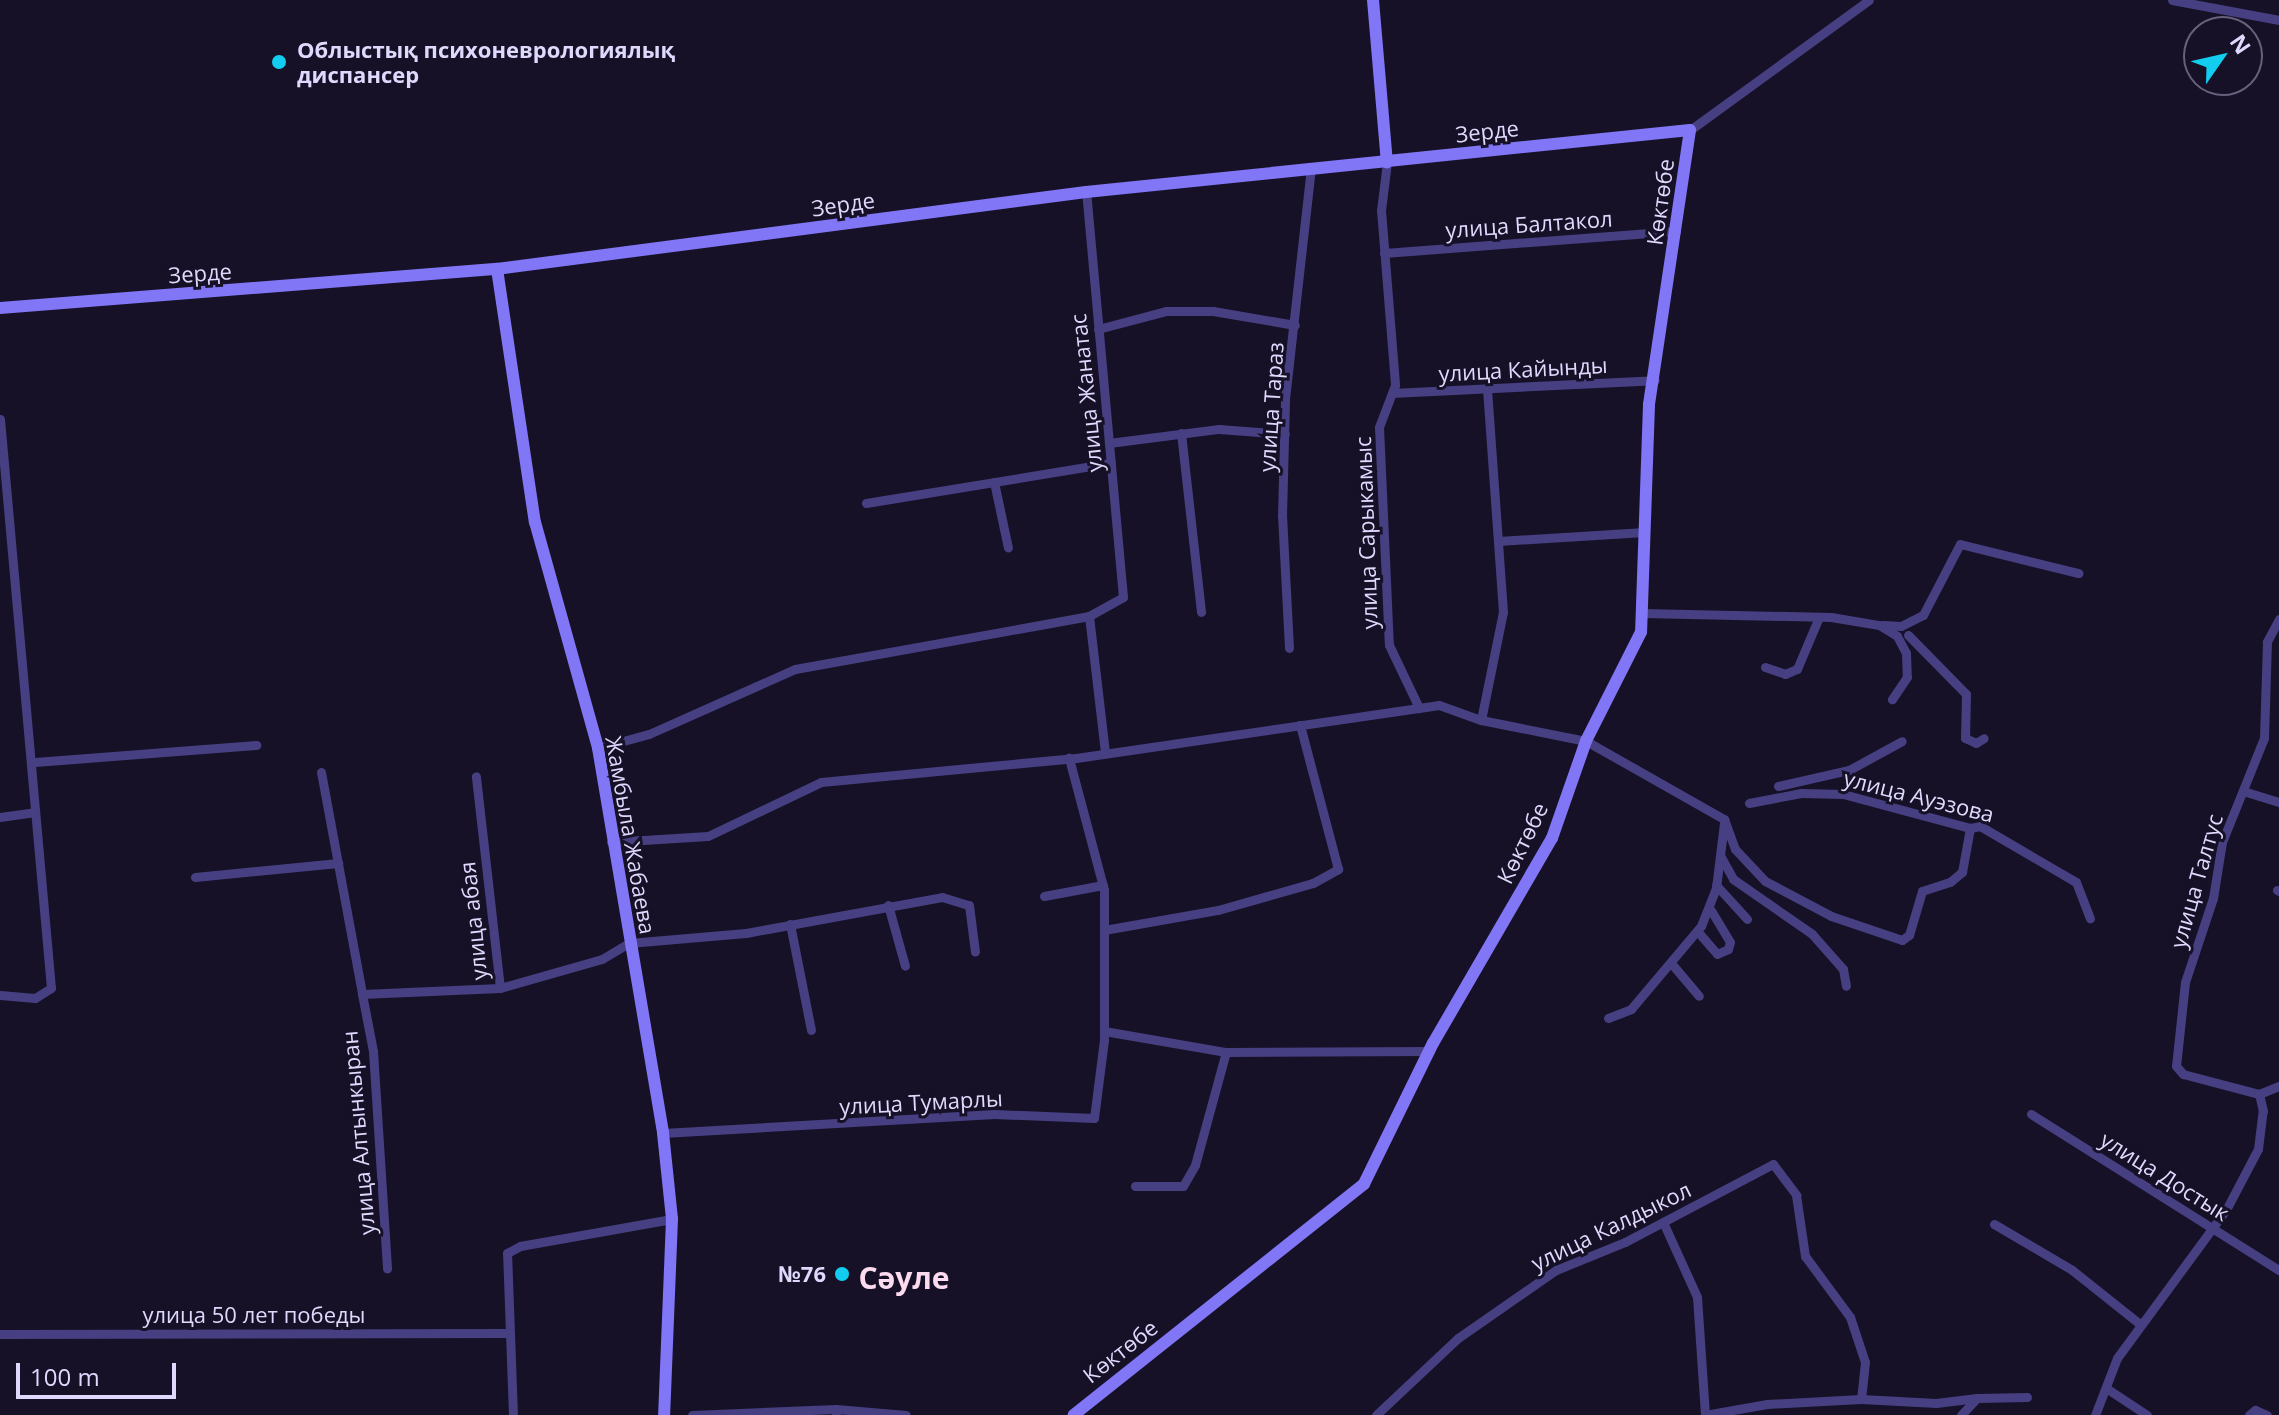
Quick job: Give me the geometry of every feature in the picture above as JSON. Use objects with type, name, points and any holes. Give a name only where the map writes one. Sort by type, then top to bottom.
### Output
[{"type":"street","points":[[1373,0],[1387,162]]},
{"type":"street","points":[[1690,130],[1869,0]]},
{"type":"street","points":[[2172,0],[2279,20]]},
{"type":"street","name":"Зерде","points":[[0,308],[497,269],[1086,192],[1690,130]]},
{"type":"street","name":"Көктөбе","points":[[1074,1415],[1364,1184],[1430,1051],[1552,838],[1586,741],[1641,632],[1649,405],[1690,130]]},
{"type":"street","name":"улица Сарыкамыс","points":[[1387,162],[1381,210],[1392,393],[1379,427],[1389,645],[1419,708]]},
{"type":"street","name":"улица Тараз","points":[[1289,648],[1282,516],[1285,434],[1311,169]]},
{"type":"street","name":"улица Жанатас","points":[[1086,192],[1124,590],[1123,597],[1089,616]]},
{"type":"street","name":"улица Балтакол","points":[[1384,253],[1676,231]]},
{"type":"street","name":"Жамбыла Жабаева","points":[[497,269],[535,522],[598,748],[611,842],[663,1133],[672,1219],[664,1415]]},
{"type":"street","points":[[1098,329],[1166,311],[1197,311],[1295,325]]},
{"type":"street","name":"улица Кайынды","points":[[1392,393],[1487,391],[1505,386],[1655,380]]},
{"type":"street","points":[[1481,720],[1503,612],[1487,391]]},
{"type":"street","points":[[0,419],[35,762],[35,812],[51,988],[35,998],[0,995]]},
{"type":"street","points":[[1109,443],[1219,429],[1285,434]]},
{"type":"street","points":[[1181,433],[1201,612]]},
{"type":"street","points":[[866,503],[1111,463]]},
{"type":"street","points":[[994,482],[1008,548]]},
{"type":"street","points":[[1498,541],[1645,532]]},
{"type":"street","points":[[1642,613],[1819,617],[1901,626],[1923,615],[1960,544],[2078,573]]},
{"type":"street","points":[[598,748],[649,734],[795,669],[1089,616],[1105,753]]},
{"type":"street","points":[[1765,667],[1785,674],[1797,669],[1819,617]]},
{"type":"street","name":"улица Талтус","points":[[2259,1094],[2183,1074],[2176,1066],[2185,982],[2213,898],[2222,842],[2264,738],[2268,691],[2267,642],[2279,619]]},
{"type":"street","points":[[1879,625],[1897,636],[1906,653],[1907,677],[1892,699]]},
{"type":"street","points":[[1908,635],[1966,694],[1965,738],[1976,743],[1984,738]]},
{"type":"street","points":[[2268,691],[2279,693]]},
{"type":"street","points":[[611,842],[708,836],[821,782],[1069,758],[1439,705],[1481,720],[1586,741],[1724,819],[1735,849],[1765,881],[1831,916],[1902,940],[1909,935],[1922,891],[1950,882],[1962,872],[1970,828]]},
{"type":"street","points":[[1104,930],[1218,910],[1313,883],[1338,869],[1300,725]]},
{"type":"street","points":[[1778,786],[1849,770],[1902,741]]},
{"type":"street","points":[[35,762],[256,745]]},
{"type":"street","name":"улица Тумарлы","points":[[663,1133],[994,1114],[1094,1118],[1104,1031],[1103,885],[1069,758]]},
{"type":"street","points":[[321,772],[362,994]]},
{"type":"street","name":"улица абая","points":[[362,994],[500,988],[476,776]]},
{"type":"street","points":[[2243,791],[2279,802]]},
{"type":"street","name":"улица Ауэзова","points":[[1749,803],[1801,793],[1852,794],[1970,828],[1989,829],[2076,882],[2090,918]]},
{"type":"street","points":[[0,817],[35,812]]},
{"type":"street","points":[[1608,1018],[1631,1009],[1698,932],[1711,910],[1724,819]]},
{"type":"street","points":[[1720,854],[1733,879],[1818,940],[1843,969],[1846,986]]},
{"type":"street","points":[[195,877],[338,863]]},
{"type":"street","points":[[1044,896],[1103,885]]},
{"type":"street","points":[[1716,885],[1747,919]]},
{"type":"street","points":[[500,988],[602,959],[629,943],[790,924],[942,897],[969,905],[975,952]]},
{"type":"street","points":[[888,905],[905,966]]},
{"type":"street","points":[[1698,932],[1717,954],[1728,949],[1730,942],[1711,910]]},
{"type":"street","points":[[790,924],[811,1030]]},
{"type":"street","points":[[1671,963],[1699,996]]},
{"type":"street","name":"улица Алтынкыран","points":[[362,994],[373,1051],[387,1269]]},
{"type":"street","points":[[1104,1031],[1226,1052],[1430,1051]]},
{"type":"street","points":[[1135,1186],[1183,1186],[1195,1165],[1226,1052]]},
{"type":"street","points":[[2095,1415],[2117,1358],[2213,1228],[2258,1149],[2263,1111],[2259,1094],[2279,1086]]},
{"type":"street","name":"улица Достык","points":[[2031,1114],[2279,1270]]},
{"type":"street","name":"улица Калдыкол","points":[[1376,1415],[1458,1338],[1556,1270],[1663,1222],[1773,1164],[1791,1190],[1803,1217],[1805,1256],[1850,1317],[1865,1362],[1861,1399]]},
{"type":"street","points":[[513,1415],[507,1253],[520,1246],[672,1219]]},
{"type":"street","points":[[1663,1222],[1697,1297],[1705,1414],[1767,1404],[1861,1399],[1936,1403],[2027,1397]]},
{"type":"street","points":[[1994,1224],[2072,1270],[2140,1324]]},
{"type":"street","name":"улица 50 лет победы","points":[[0,1334],[508,1333]]},
{"type":"street","points":[[2106,1388],[2147,1415]]},
{"type":"street","points":[[1961,1415],[1977,1398]]},
{"type":"street","points":[[1936,1403],[1943,1415]]},
{"type":"street","points":[[2249,1415],[2255,1410],[2267,1415]]},
{"type":"street","points":[[692,1415],[836,1412],[906,1415]]},
{"type":"place","name":"Облыстық психоневрологиялық диспансер","points":[[279,62]]},
{"type":"place","name":"№76","points":[[842,1274]]},
{"type":"district","name":"Сәуле","points":[[904,1278]]}]
